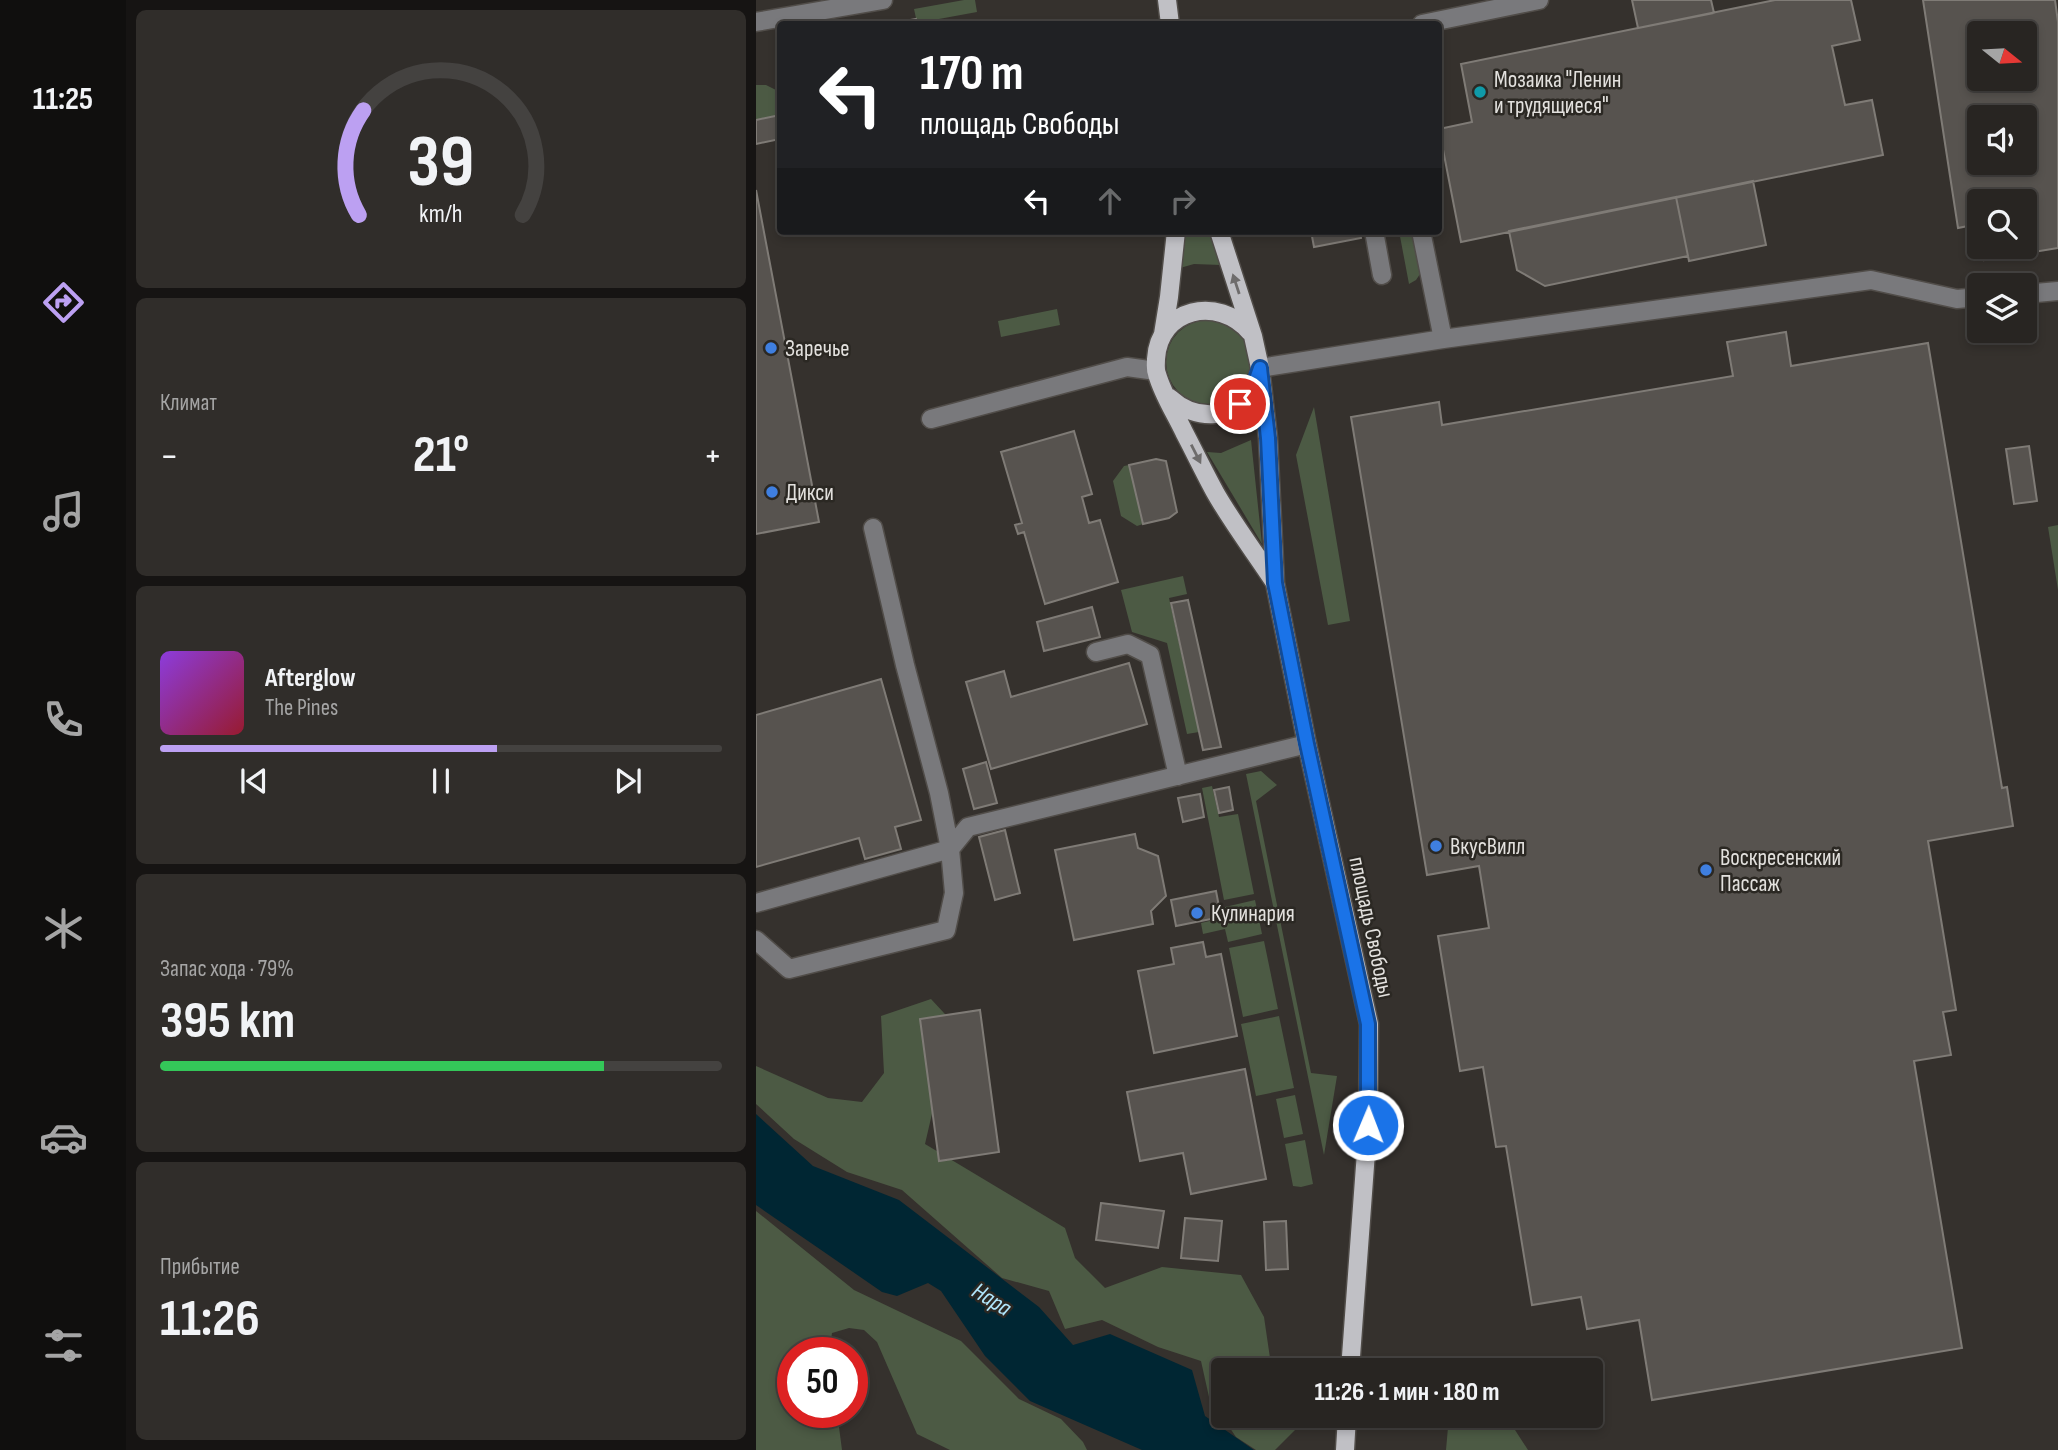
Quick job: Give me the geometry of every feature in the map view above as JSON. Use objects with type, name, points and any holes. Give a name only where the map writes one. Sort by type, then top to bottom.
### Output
[{"type":"main road","points":[[1167,0],[1170,21]]},
{"type":"main road","name":"площадь Свободы","points":[[1177,235],[1170,297],[1163,334],[1157,347],[1156,371],[1164,393],[1216,494],[1275,583]]},
{"type":"main road","name":"площадь Свободы","points":[[1220,235],[1253,336],[1260,368],[1268,438],[1275,583],[1368,1024],[1368,1125],[1351,1358]]},
{"type":"main road","points":[[1163,334],[1172,323],[1188,314],[1206,310],[1233,317],[1253,336]]},
{"type":"main road","points":[[1164,393],[1180,408],[1200,415],[1221,414],[1240,404],[1247,396],[1260,368]]},
{"type":"main road","points":[[1345,1450],[1346,1428]]},
{"type":"lane","points":[[756,22],[883,0]]},
{"type":"lane","points":[[1437,21],[1539,0]]},
{"type":"lane","points":[[1375,235],[1382,275]]},
{"type":"lane","points":[[1422,235],[1443,339]]},
{"type":"lane","points":[[1260,368],[1443,339],[1871,280],[1957,299],[1967,298]]},
{"type":"lane","points":[[2037,293],[2058,291]]},
{"type":"lane","points":[[931,419],[1127,367],[1156,371]]},
{"type":"lane","points":[[756,940],[789,969],[946,930],[954,893],[950,849],[939,793],[873,528]]},
{"type":"lane","points":[[1096,652],[1128,644],[1150,655],[1178,775]]},
{"type":"lane","points":[[756,903],[950,849],[968,827],[1307,744]]},
{"type":"green space","points":[[975,0],[977,12],[917,21],[914,9]]},
{"type":"green space","points":[[756,85],[766,85],[777,90],[777,127],[756,127]]},
{"type":"green space","points":[[1184,235],[1211,235],[1221,265],[1194,264],[1180,268]]},
{"type":"green space","points":[[1400,235],[1413,235],[1420,274],[1409,284]]},
{"type":"green space","points":[[1057,309],[1060,325],[1001,337],[998,321]]},
{"type":"green space","points":[[1200,320],[1216,320],[1232,327],[1243,338],[1250,354],[1247,378],[1238,392],[1216,404],[1200,404],[1184,397],[1173,386],[1166,370],[1166,354],[1173,338],[1184,327]]},
{"type":"green space","points":[[1314,407],[1350,621],[1328,625],[1296,455]]},
{"type":"green space","points":[[1251,440],[1262,544],[1207,452],[1221,453]]},
{"type":"green space","points":[[1129,465],[1143,524],[1137,526],[1121,516],[1113,481],[1124,466]]},
{"type":"green space","points":[[2058,525],[2058,590],[2048,527]]},
{"type":"green space","points":[[1183,576],[1187,594],[1169,598],[1199,732],[1187,734],[1167,643],[1132,632],[1121,590]]},
{"type":"green space","points":[[1261,771],[1277,785],[1256,801],[1311,1073],[1337,1076],[1324,1155],[1246,774]]},
{"type":"green space","points":[[1212,786],[1219,817],[1238,814],[1254,894],[1224,900],[1202,788]]},
{"type":"green space","points":[[1255,900],[1262,934],[1228,942],[1225,929],[1203,934],[1201,923],[1227,917],[1225,907]]},
{"type":"green space","points":[[1264,941],[1278,1009],[1243,1017],[1229,948]]},
{"type":"green space","points":[[931,999],[957,1027],[940,1079],[925,1144],[1065,1228],[1075,1258],[1105,1288],[1162,1267],[1241,1275],[1264,1317],[1270,1358],[1211,1358],[1211,1400],[1201,1361],[1158,1347],[1102,1320],[1065,1329],[1049,1291],[1002,1278],[902,1190],[847,1172],[794,1139],[756,1104],[756,1066],[828,1098],[862,1102],[884,1073],[881,1016]]},
{"type":"green space","points":[[1279,1016],[1294,1088],[1256,1096],[1241,1024]]},
{"type":"green space","points":[[1295,1095],[1303,1134],[1284,1138],[1276,1099]]},
{"type":"green space","points":[[1305,1140],[1313,1184],[1293,1186],[1285,1144]]},
{"type":"green space","points":[[756,1211],[854,1290],[961,1341],[1019,1399],[1061,1419],[1087,1450],[950,1450],[917,1434],[877,1342],[864,1330],[849,1328],[832,1333],[831,1337],[777,1337],[777,1428],[839,1428],[842,1450],[756,1450]]},
{"type":"green space","points":[[1230,1428],[1295,1428],[1275,1450],[1256,1450],[1236,1437]]},
{"type":"green space","points":[[1448,1428],[1514,1428],[1528,1450],[1446,1450]]},
{"type":"water","name":"Нара","points":[[756,1114],[813,1166],[899,1200],[1039,1307],[1073,1345],[1110,1334],[1192,1370],[1205,1416],[1211,1420],[1211,1428],[1222,1428],[1254,1450],[1142,1450],[1030,1401],[985,1356],[941,1291],[928,1283],[897,1296],[882,1292],[756,1205]]},
{"type":"building","points":[[1632,0],[1711,0],[1714,13],[1638,28]]},
{"type":"building","points":[[1775,0],[1851,0],[1860,40],[1832,46],[1845,105],[1872,100],[1883,155],[1461,242],[1442,144],[1442,128],[1472,122],[1461,64]]},
{"type":"building","points":[[1923,0],[2055,0],[2058,22],[2058,248],[2037,251],[2037,189],[1967,189],[1967,226],[1958,228]]},
{"type":"building","points":[[777,116],[777,140],[756,144],[756,120]]},
{"type":"building","points":[[1753,181],[1766,245],[1689,261],[1676,197]]},
{"type":"building","name":"Заречье","points":[[756,190],[819,522],[756,534]]},
{"type":"building","points":[[1676,197],[1688,256],[1545,286],[1517,270],[1509,231]]},
{"type":"building","points":[[1312,235],[1361,235],[1361,238],[1314,247]]},
{"type":"building","name":"Воскресенский Пассаж","points":[[1786,332],[1791,366],[1928,343],[2002,788],[2007,787],[2013,826],[1928,841],[1956,1010],[1943,1012],[1951,1055],[1914,1061],[1962,1348],[1652,1400],[1639,1320],[1587,1329],[1581,1297],[1532,1305],[1506,1146],[1496,1147],[1483,1067],[1460,1071],[1438,936],[1489,928],[1479,866],[1427,875],[1351,417],[1439,402],[1442,425],[1733,376],[1727,342]]},
{"type":"building","points":[[1074,431],[1092,494],[1082,497],[1089,523],[1100,520],[1118,582],[1045,604],[1024,532],[1018,534],[1015,525],[1022,523],[1001,452]]},
{"type":"building","points":[[2029,446],[2037,501],[2014,504],[2006,449]]},
{"type":"building","points":[[1156,459],[1166,461],[1177,512],[1169,518],[1143,524],[1129,465]]},
{"type":"building","points":[[1188,600],[1221,747],[1203,750],[1171,603]]},
{"type":"building","points":[[1092,607],[1100,637],[1044,651],[1037,622]]},
{"type":"building","points":[[1129,663],[1147,724],[991,769],[966,682],[1004,671],[1011,697]]},
{"type":"building","points":[[881,679],[921,820],[895,827],[901,849],[865,859],[859,838],[756,867],[756,715]]},
{"type":"building","points":[[986,762],[997,803],[974,809],[963,769]]},
{"type":"building","points":[[1229,787],[1233,810],[1219,813],[1214,790]]},
{"type":"building","points":[[1200,794],[1204,817],[1183,822],[1178,798]]},
{"type":"building","points":[[1005,830],[1020,893],[995,900],[979,837]]},
{"type":"building","points":[[1135,834],[1138,848],[1158,856],[1166,896],[1151,911],[1153,924],[1074,940],[1055,850]]},
{"type":"building","name":"Кулинария","points":[[1216,891],[1221,917],[1176,926],[1171,900]]},
{"type":"building","points":[[1203,942],[1206,957],[1221,954],[1237,1036],[1154,1053],[1138,971],[1174,964],[1171,948]]},
{"type":"building","points":[[980,1010],[999,1152],[939,1161],[920,1019]]},
{"type":"building","points":[[1245,1069],[1266,1179],[1191,1194],[1183,1153],[1140,1161],[1127,1092]]},
{"type":"building","points":[[1101,1203],[1164,1211],[1158,1248],[1096,1240]]},
{"type":"building","points":[[1185,1218],[1222,1221],[1218,1261],[1181,1258]]},
{"type":"building","points":[[1286,1221],[1288,1269],[1266,1270],[1264,1222]]},
{"type":"place","name":"Мозаика \"Ленин и трудящиеся\"","points":[[1480,92]]},
{"type":"place","name":"Заречье","points":[[771,348]]},
{"type":"place","name":"Дикси","points":[[772,492]]},
{"type":"place","name":"ВкусВилл","points":[[1436,846]]},
{"type":"place","name":"Воскресенский Пассаж","points":[[1706,870]]},
{"type":"place","name":"Кулинария","points":[[1197,913]]},
{"type":"route","points":[[1240,404],[1253,388],[1260,368],[1268,438],[1275,583],[1368,1024],[1368,1125]]}]
